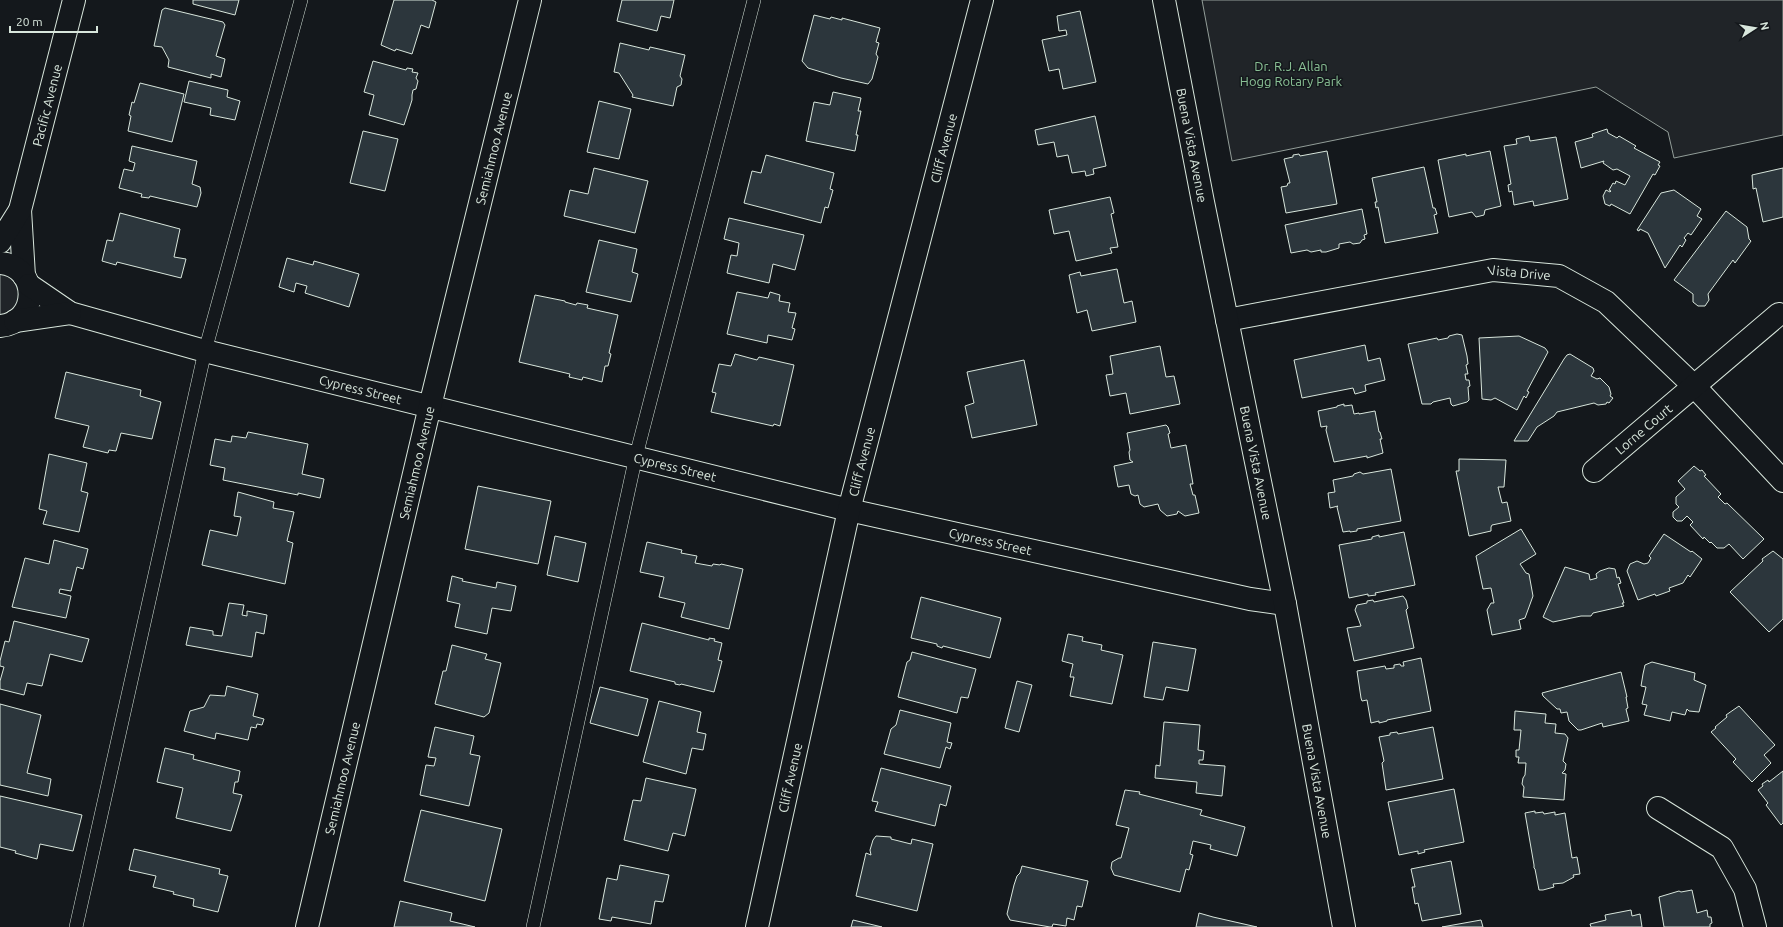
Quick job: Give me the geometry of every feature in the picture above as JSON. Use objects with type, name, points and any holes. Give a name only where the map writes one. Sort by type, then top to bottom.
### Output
[{"type":"street","name":"Pacific Avenue","points":[[0,242],[20,210],[74,0]]},
{"type":"street","name":"Semiahmoo Avenue","points":[[307,927],[430,406],[530,0]]},
{"type":"street","name":"Cliff Avenue","points":[[757,927],[849,510],[982,0]]},
{"type":"street","name":"Buena Vista Avenue","points":[[1164,0],[1198,179],[1284,604],[1344,927]]},
{"type":"street","name":"Pacific Avenue","points":[[5,328],[23,315],[28,306],[30,296],[27,281],[20,210]]},
{"type":"street","name":"Cypress Street","points":[[0,263],[16,268],[27,281],[70,313],[205,351],[636,456],[849,510],[1250,599],[1284,604]]},
{"type":"street","name":"Vista Drive","points":[[1227,320],[1493,270],[1559,276],[1606,302],[1694,386],[1783,481]]},
{"type":"street","name":"Cypress Street","points":[[5,328],[70,313]]},
{"type":"street","name":"Lorne Court","points":[[1594,471],[1779,314]]},
{"type":"street","points":[[1658,808],[1722,848],[1745,889],[1755,927]]},
{"type":"lane","points":[[76,927],[205,351],[301,0]]},
{"type":"lane","points":[[533,927],[636,456],[754,0]]},
{"type":"green space","name":"Dr. R.J. Allan Hogg Rotary Park","points":[[1202,0],[1783,0],[1783,135],[1674,158],[1668,132],[1596,87],[1232,161]]},
{"type":"green space","points":[[0,270],[19,280],[23,305],[0,321]]},
{"type":"building","points":[[193,0],[239,0],[235,15],[193,4]]},
{"type":"building","points":[[394,0],[432,0],[436,2],[429,28],[421,25],[412,54],[396,49],[395,51],[381,45]]},
{"type":"building","points":[[622,0],[674,0],[670,18],[661,16],[657,31],[617,21]]},
{"type":"building","points":[[165,8],[223,22],[225,25],[216,56],[225,59],[221,77],[211,74],[211,78],[168,67],[169,60],[162,47],[154,46],[162,10]]},
{"type":"building","points":[[1080,11],[1096,82],[1063,89],[1059,69],[1049,71],[1042,40],[1067,35],[1066,30],[1059,31],[1057,16]]},
{"type":"building","points":[[814,15],[830,19],[831,17],[842,20],[842,18],[880,28],[876,42],[879,43],[876,54],[878,57],[872,79],[868,84],[808,68],[802,61]]},
{"type":"building","points":[[620,43],[649,50],[650,47],[685,55],[680,76],[682,79],[681,85],[677,87],[673,106],[632,97],[633,95],[619,73],[614,72]]},
{"type":"building","points":[[373,61],[406,70],[407,68],[413,69],[412,72],[418,73],[416,78],[418,81],[416,89],[413,90],[412,100],[404,125],[369,115],[374,95],[364,92]]},
{"type":"building","points":[[189,81],[228,90],[227,97],[240,101],[235,120],[210,115],[211,108],[184,102]]},
{"type":"building","points":[[140,83],[184,94],[172,142],[128,131],[132,102],[134,103]]},
{"type":"building","points":[[833,92],[861,98],[858,111],[861,111],[856,135],[858,135],[855,151],[806,141],[814,102],[830,105]]},
{"type":"building","points":[[599,101],[631,109],[619,159],[587,152]]},
{"type":"building","points":[[1095,116],[1106,166],[1093,169],[1094,174],[1086,176],[1085,171],[1072,173],[1068,155],[1057,157],[1054,142],[1038,145],[1035,130]]},
{"type":"building","points":[[1607,129],[1608,133],[1617,138],[1619,136],[1636,146],[1634,148],[1660,162],[1658,165],[1660,166],[1655,175],[1653,174],[1630,214],[1611,204],[1610,206],[1605,204],[1603,196],[1606,190],[1611,191],[1609,190],[1613,183],[1615,184],[1616,181],[1625,185],[1630,176],[1617,169],[1613,170],[1603,163],[1604,161],[1581,168],[1575,142],[1593,137],[1592,134]]},
{"type":"building","points":[[363,131],[398,139],[385,191],[350,183]]},
{"type":"building","points":[[1529,136],[1530,141],[1556,137],[1568,199],[1534,206],[1533,201],[1514,205],[1512,191],[1509,192],[1508,185],[1511,184],[1504,146],[1517,144],[1516,139]]},
{"type":"building","points":[[132,146],[197,161],[192,184],[200,187],[201,193],[197,207],[150,196],[149,198],[141,197],[142,194],[119,188],[124,169],[133,171],[135,163],[129,161]]},
{"type":"building","points":[[1327,151],[1337,204],[1286,213],[1281,187],[1287,186],[1288,183],[1290,183],[1284,159],[1293,157],[1293,155],[1299,154],[1300,156]]},
{"type":"building","points":[[1490,151],[1501,206],[1485,210],[1484,215],[1476,217],[1472,212],[1449,217],[1438,160]]},
{"type":"building","points":[[766,155],[834,173],[830,189],[833,190],[828,208],[825,207],[821,223],[744,203],[752,171],[761,173]]},
{"type":"building","points":[[1424,167],[1433,208],[1435,208],[1437,214],[1434,215],[1438,233],[1385,243],[1378,207],[1376,208],[1375,202],[1377,202],[1372,178]]},
{"type":"building","points":[[594,168],[648,181],[635,233],[564,216],[570,190],[588,194]]},
{"type":"building","points":[[1783,168],[1783,217],[1763,222],[1756,188],[1753,189],[1752,175]]},
{"type":"building","points":[[1674,190],[1701,209],[1697,216],[1702,219],[1691,235],[1688,233],[1684,238],[1686,240],[1682,247],[1680,245],[1665,268],[1648,233],[1640,229],[1639,231],[1637,230],[1661,193]]},
{"type":"building","points":[[1110,197],[1114,213],[1111,214],[1118,247],[1110,248],[1112,253],[1076,261],[1069,231],[1054,234],[1049,210]]},
{"type":"building","points":[[1362,209],[1367,234],[1364,235],[1365,239],[1360,243],[1353,244],[1350,242],[1339,244],[1339,248],[1326,252],[1321,252],[1321,250],[1311,252],[1307,250],[1291,253],[1285,225]]},
{"type":"building","points":[[1726,211],[1747,227],[1749,239],[1751,241],[1735,263],[1733,260],[1708,294],[1709,300],[1705,306],[1698,306],[1693,302],[1693,294],[1674,280]]},
{"type":"building","points":[[120,213],[180,229],[174,257],[186,259],[181,278],[117,262],[116,265],[102,261],[107,240],[113,241]]},
{"type":"building","points":[[729,218],[804,235],[795,270],[773,264],[769,283],[727,273],[731,255],[737,256],[739,243],[724,239]]},
{"type":"building","points":[[599,240],[637,249],[632,272],[638,274],[631,302],[586,292]]},
{"type":"building","points":[[287,258],[313,265],[314,261],[359,274],[349,307],[305,293],[307,286],[296,283],[294,292],[279,287]]},
{"type":"building","points":[[1117,269],[1124,303],[1132,301],[1136,322],[1092,331],[1087,310],[1077,313],[1069,275],[1080,272],[1081,276]]},
{"type":"building","points":[[737,292],[768,298],[770,292],[780,295],[779,301],[790,303],[788,312],[796,313],[792,328],[795,329],[792,340],[768,335],[767,343],[727,334]]},
{"type":"building","points":[[535,295],[565,301],[576,305],[577,303],[588,305],[587,308],[618,315],[609,353],[611,354],[608,366],[605,366],[602,382],[583,377],[582,380],[569,377],[570,374],[519,362]]},
{"type":"building","points":[[1457,334],[1462,335],[1467,356],[1468,364],[1466,365],[1468,374],[1465,374],[1466,380],[1469,380],[1470,386],[1468,387],[1469,400],[1453,406],[1450,398],[1433,402],[1431,404],[1422,404],[1408,344],[1437,338],[1438,340],[1448,338],[1449,336]]},
{"type":"building","points":[[1519,336],[1545,348],[1548,352],[1527,391],[1529,392],[1526,398],[1524,396],[1517,410],[1495,398],[1491,400],[1482,399],[1479,338]]},
{"type":"building","points":[[1365,345],[1368,361],[1380,358],[1385,380],[1365,385],[1366,391],[1355,394],[1353,388],[1302,398],[1294,360]]},
{"type":"building","points":[[1160,346],[1166,377],[1174,376],[1180,404],[1130,414],[1126,393],[1110,396],[1106,375],[1113,374],[1110,356]]},
{"type":"building","points":[[735,354],[757,360],[759,357],[794,365],[780,426],[774,424],[773,426],[711,412],[716,393],[712,392],[719,364],[731,366]]},
{"type":"building","points":[[1570,354],[1593,368],[1594,371],[1591,376],[1597,379],[1600,378],[1609,387],[1611,394],[1610,396],[1613,398],[1606,404],[1598,405],[1594,403],[1557,412],[1554,416],[1537,427],[1528,441],[1514,441],[1564,359]]},
{"type":"building","points":[[1024,360],[1037,425],[972,438],[965,406],[974,403],[967,372]]},
{"type":"building","points":[[66,372],[141,390],[140,396],[161,402],[152,439],[121,433],[116,451],[109,450],[108,453],[83,447],[89,426],[55,418]]},
{"type":"building","points":[[1344,404],[1344,406],[1352,405],[1354,414],[1375,411],[1379,432],[1382,439],[1380,439],[1383,453],[1367,458],[1367,456],[1334,462],[1326,430],[1327,426],[1321,427],[1318,411]]},
{"type":"building","points":[[1166,425],[1170,433],[1168,434],[1171,448],[1186,445],[1193,484],[1190,484],[1193,495],[1195,495],[1199,513],[1185,516],[1178,511],[1177,514],[1167,516],[1160,510],[1158,504],[1144,507],[1140,504],[1138,495],[1135,496],[1131,494],[1129,485],[1118,487],[1114,466],[1133,462],[1130,460],[1127,433]]},
{"type":"building","points":[[248,432],[308,444],[302,474],[324,479],[320,498],[223,480],[225,468],[210,465],[215,439],[231,442],[232,436],[246,438]]},
{"type":"building","points":[[49,454],[87,463],[81,491],[88,493],[79,532],[43,524],[47,511],[39,509]]},
{"type":"building","points":[[1459,459],[1506,460],[1504,487],[1498,487],[1502,503],[1507,502],[1511,521],[1492,525],[1491,531],[1469,536],[1456,471],[1459,471]]},
{"type":"building","points":[[1694,466],[1700,471],[1702,470],[1706,475],[1704,476],[1721,494],[1718,497],[1725,504],[1727,503],[1764,539],[1743,559],[1729,544],[1724,548],[1717,548],[1704,537],[1703,539],[1690,525],[1693,522],[1687,516],[1682,521],[1677,521],[1673,517],[1673,512],[1679,507],[1676,504],[1676,497],[1685,489],[1678,481]]},
{"type":"building","points":[[1391,469],[1401,521],[1357,529],[1357,531],[1343,532],[1338,506],[1330,508],[1328,493],[1335,492],[1333,480],[1353,476],[1354,474],[1360,472],[1363,474]]},
{"type":"building","points":[[478,486],[551,501],[538,564],[465,549]]},
{"type":"building","points":[[238,492],[274,502],[273,508],[294,512],[287,541],[293,543],[285,584],[202,565],[210,530],[237,536],[241,517],[234,516]]},
{"type":"building","points":[[1521,529],[1536,554],[1520,564],[1526,573],[1529,574],[1533,596],[1525,618],[1519,620],[1521,629],[1492,635],[1487,610],[1491,603],[1494,603],[1491,588],[1483,589],[1476,556]]},
{"type":"building","points":[[1404,532],[1415,585],[1375,593],[1376,595],[1368,596],[1368,594],[1349,598],[1339,545],[1372,539],[1372,537],[1379,535],[1379,537]]},
{"type":"building","points":[[1664,534],[1702,559],[1690,577],[1688,575],[1683,583],[1669,588],[1670,591],[1638,600],[1627,571],[1630,564],[1637,561],[1644,564],[1648,563],[1651,558],[1649,556]]},
{"type":"building","points":[[555,536],[586,543],[578,582],[547,575]]},
{"type":"building","points":[[54,540],[88,549],[83,569],[77,567],[71,591],[60,589],[59,593],[71,596],[66,618],[12,607],[25,558],[49,564]]},
{"type":"building","points":[[647,542],[682,550],[681,553],[697,556],[695,563],[712,566],[713,564],[721,564],[743,569],[729,629],[681,617],[685,603],[659,597],[664,577],[640,572]]},
{"type":"building","points":[[1773,551],[1783,559],[1783,619],[1769,632],[1730,592],[1763,561],[1762,559]]},
{"type":"building","points":[[1565,567],[1589,574],[1590,580],[1597,578],[1596,574],[1600,571],[1609,568],[1615,569],[1617,578],[1619,577],[1621,583],[1618,584],[1624,606],[1593,613],[1591,616],[1581,616],[1553,622],[1543,617]]},
{"type":"building","points":[[452,576],[463,579],[462,581],[496,588],[497,582],[516,586],[511,611],[492,608],[487,634],[455,627],[460,604],[447,601]]},
{"type":"building","points":[[1403,596],[1406,600],[1408,608],[1406,610],[1414,648],[1354,661],[1347,628],[1361,626],[1355,610],[1357,605],[1367,603],[1367,601],[1373,600],[1374,602]]},
{"type":"building","points":[[921,597],[1001,618],[990,658],[943,646],[942,648],[937,646],[937,644],[911,638]]},
{"type":"building","points":[[229,603],[244,605],[242,615],[247,616],[247,611],[267,615],[264,634],[256,632],[252,657],[186,645],[190,627],[213,631],[213,635],[222,636]]},
{"type":"building","points":[[14,621],[89,639],[82,662],[50,654],[42,686],[27,683],[24,695],[0,689],[0,681],[4,667],[0,666],[0,661],[5,641],[9,642]]},
{"type":"building","points":[[642,623],[709,640],[709,638],[715,639],[714,641],[722,643],[718,660],[722,661],[714,692],[681,684],[675,684],[675,682],[630,671]]},
{"type":"building","points":[[1068,634],[1083,637],[1082,641],[1102,645],[1101,650],[1123,655],[1112,704],[1070,696],[1074,677],[1070,677],[1073,664],[1062,661]]},
{"type":"building","points":[[1153,642],[1196,649],[1188,691],[1166,687],[1163,700],[1144,697]]},
{"type":"building","points":[[452,645],[487,654],[485,659],[501,663],[489,713],[484,717],[435,704],[443,671],[446,671]]},
{"type":"building","points":[[912,652],[976,669],[968,698],[961,697],[957,713],[898,697],[907,662],[910,660]]},
{"type":"building","points":[[1421,658],[1431,711],[1379,723],[1379,721],[1371,723],[1367,700],[1362,701],[1361,698],[1357,671],[1385,666],[1386,669],[1394,668],[1394,665],[1400,664],[1401,666],[1404,666],[1403,662]]},
{"type":"building","points":[[1652,662],[1695,673],[1694,680],[1706,685],[1699,712],[1689,711],[1687,709],[1685,715],[1672,712],[1670,721],[1644,715],[1647,705],[1642,704],[1646,687],[1641,686],[1645,665]]},
{"type":"building","points":[[1621,672],[1627,697],[1628,708],[1626,709],[1629,721],[1603,727],[1602,723],[1578,730],[1569,721],[1567,712],[1561,713],[1560,709],[1557,709],[1543,696],[1542,693]]},
{"type":"building","points":[[1017,681],[1032,685],[1019,732],[1005,728]]},
{"type":"building","points":[[227,686],[258,694],[253,716],[264,719],[262,725],[257,724],[256,728],[251,727],[248,740],[216,733],[215,739],[184,731],[190,711],[204,707],[210,695],[225,696]]},
{"type":"building","points":[[600,687],[648,699],[638,736],[590,723]]},
{"type":"building","points":[[659,701],[701,712],[697,732],[706,734],[703,750],[692,748],[686,774],[643,762]]},
{"type":"building","points":[[0,704],[41,715],[27,773],[51,779],[48,796],[0,785]]},
{"type":"building","points":[[1739,706],[1775,745],[1764,755],[1771,763],[1752,782],[1733,762],[1736,759],[1711,732],[1727,717],[1726,715]]},
{"type":"building","points":[[900,710],[951,723],[947,742],[952,743],[950,749],[946,747],[940,768],[884,754],[891,729],[896,725]]},
{"type":"building","points":[[1515,711],[1546,714],[1545,723],[1556,724],[1555,733],[1565,734],[1568,738],[1563,761],[1566,764],[1565,770],[1562,773],[1566,774],[1564,800],[1523,797],[1524,787],[1522,784],[1525,775],[1526,763],[1518,763],[1519,757],[1516,757],[1516,750],[1519,750],[1521,730],[1514,730]]},
{"type":"building","points":[[1164,722],[1200,725],[1198,750],[1204,751],[1203,760],[1199,760],[1199,764],[1225,766],[1222,796],[1196,793],[1197,782],[1155,778],[1156,765],[1160,766]]},
{"type":"building","points":[[435,727],[474,736],[470,754],[480,756],[469,806],[420,795],[426,765],[434,766],[436,758],[428,757]]},
{"type":"building","points":[[1433,727],[1443,779],[1386,790],[1382,763],[1384,761],[1379,737],[1390,735],[1390,733],[1397,732],[1398,734]]},
{"type":"building","points":[[165,748],[194,755],[193,759],[240,771],[238,782],[235,782],[233,793],[242,795],[231,831],[176,818],[183,788],[157,782]]},
{"type":"building","points":[[881,768],[951,786],[946,806],[940,804],[935,826],[875,811],[878,802],[872,801]]},
{"type":"building","points":[[1783,771],[1783,823],[1781,825],[1766,805],[1768,803],[1758,790],[1763,786],[1762,784],[1768,780],[1769,782]]},
{"type":"building","points":[[646,778],[696,789],[685,836],[673,833],[668,851],[624,840],[633,800],[641,801]]},
{"type":"building","points":[[1454,789],[1464,842],[1424,850],[1425,852],[1418,854],[1418,851],[1399,855],[1388,802]]},
{"type":"building","points":[[1125,790],[1140,792],[1139,794],[1202,810],[1200,815],[1245,827],[1237,856],[1210,849],[1211,845],[1193,841],[1190,854],[1193,855],[1189,870],[1186,869],[1180,892],[1114,875],[1111,868],[1112,862],[1121,858],[1129,828],[1116,825]]},
{"type":"building","points":[[0,796],[82,815],[73,851],[40,844],[37,859],[0,847]]},
{"type":"building","points":[[421,810],[502,829],[485,901],[404,881]]},
{"type":"building","points":[[1535,811],[1535,813],[1543,812],[1544,814],[1555,812],[1555,815],[1565,813],[1572,858],[1577,857],[1580,874],[1573,875],[1574,877],[1563,883],[1553,884],[1554,887],[1543,890],[1539,890],[1525,813]]},
{"type":"building","points":[[876,836],[891,837],[891,839],[911,844],[912,839],[933,844],[917,911],[856,896],[866,853],[871,855],[870,850]]},
{"type":"building","points":[[134,849],[220,869],[219,874],[228,876],[218,912],[193,906],[194,899],[153,887],[156,876],[129,870]]},
{"type":"building","points":[[1451,861],[1461,914],[1422,921],[1418,903],[1415,904],[1412,887],[1415,887],[1411,869]]},
{"type":"building","points":[[620,865],[669,875],[663,902],[655,901],[651,924],[612,917],[611,921],[599,919],[607,878],[617,880]]},
{"type":"building","points":[[1022,866],[1088,881],[1082,907],[1077,906],[1074,920],[1067,918],[1066,926],[1053,924],[1052,927],[1050,927],[1010,920],[1007,914],[1014,885]]},
{"type":"building","points":[[1692,890],[1697,913],[1707,910],[1708,917],[1711,917],[1712,923],[1710,924],[1710,927],[1664,927],[1659,897],[1679,891]]},
{"type":"building","points":[[400,901],[452,913],[450,921],[475,927],[394,927]]},
{"type":"building","points":[[1631,910],[1632,916],[1640,914],[1642,927],[1591,927],[1590,924],[1606,920],[1605,915]]},
{"type":"building","points":[[1199,913],[1213,917],[1257,927],[1196,927]]},
{"type":"building","points":[[853,920],[882,927],[851,927]]},
{"type":"building","points":[[1481,920],[1483,927],[1442,927]]}]
